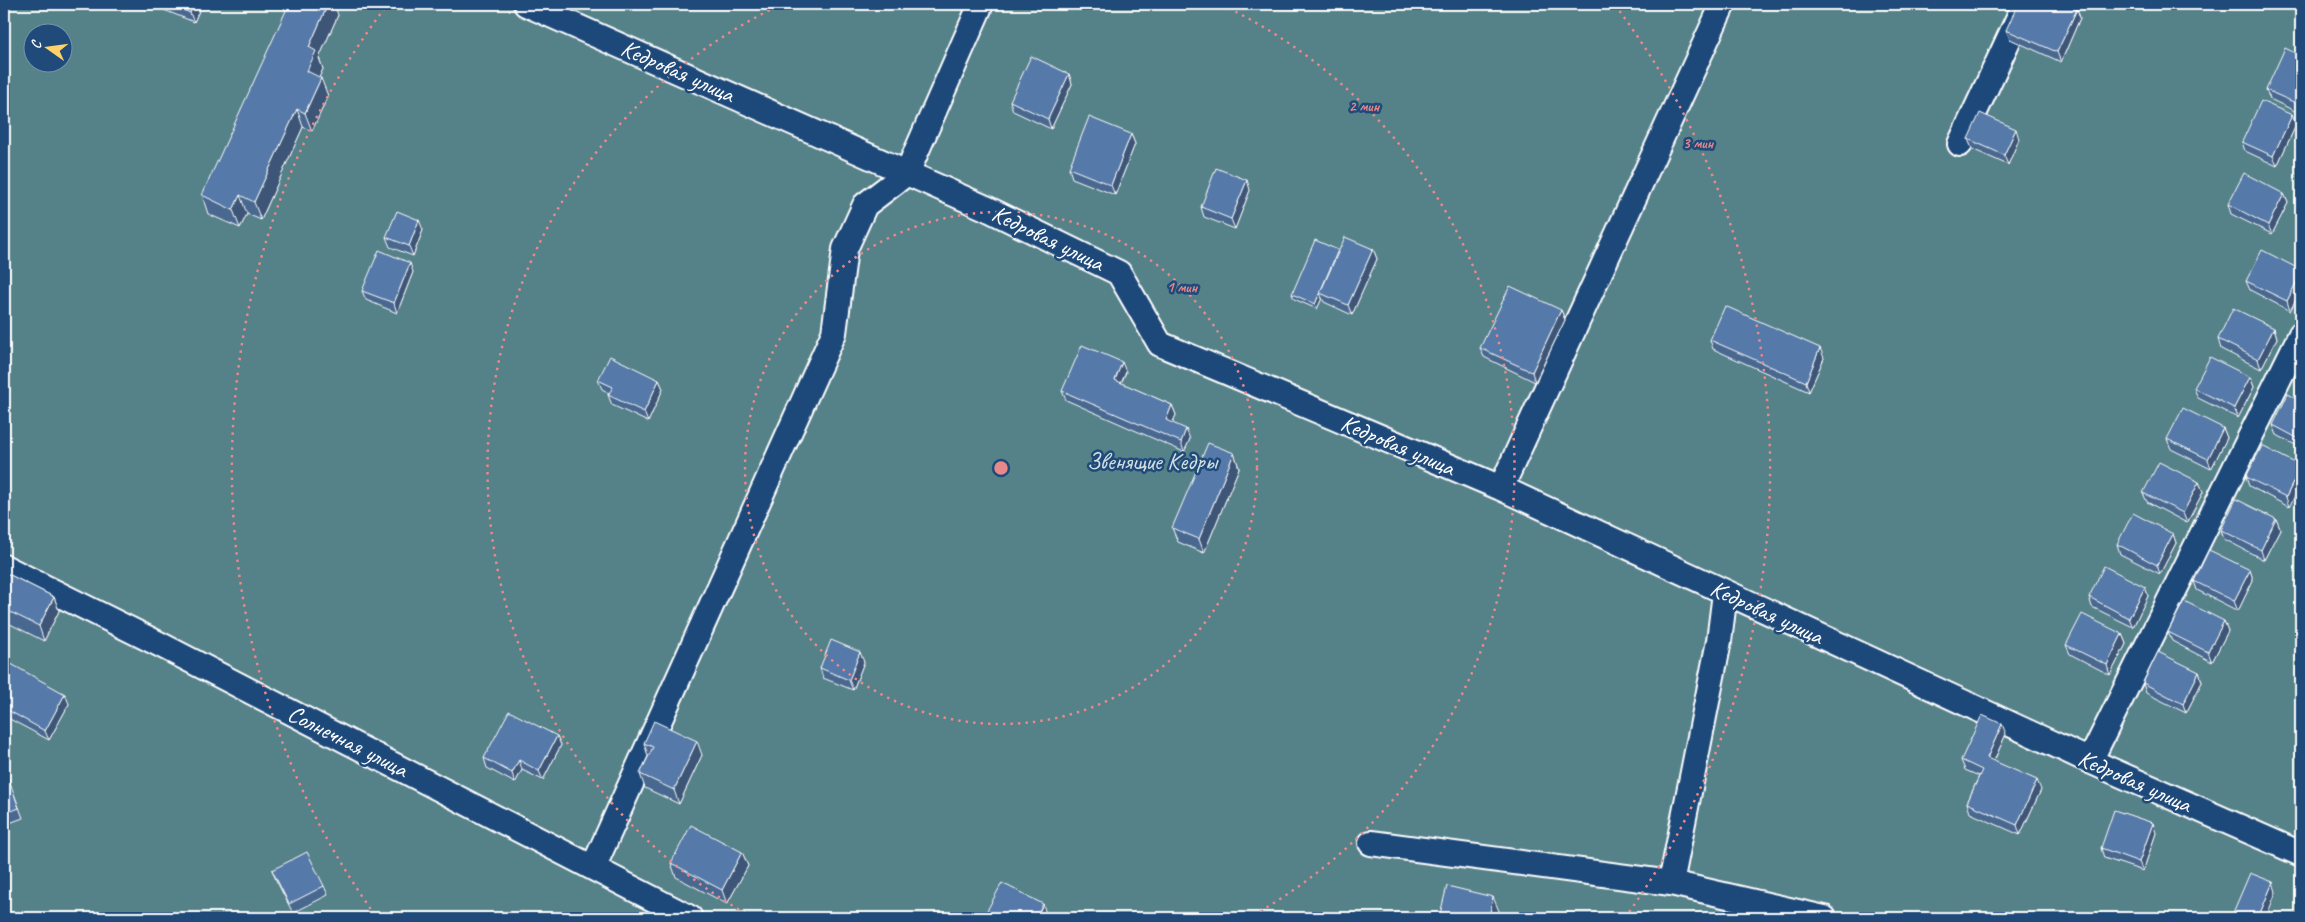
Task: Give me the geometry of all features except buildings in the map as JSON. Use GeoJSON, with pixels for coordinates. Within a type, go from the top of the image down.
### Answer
{"type":"FeatureCollection","features":[{"type":"Feature","properties":{"kind":"street","name":"Кедровая улица"},"geometry":{"type":"LineString","coordinates":[[526,4],[988,209],[1119,273],[1160,344],[1501,488],[2090,761],[2301,854]]}},
{"type":"Feature","properties":{"kind":"street"},"geometry":{"type":"LineString","coordinates":[[593,868],[834,334],[845,249],[865,206],[907,173],[981,4]]}},
{"type":"Feature","properties":{"kind":"street"},"geometry":{"type":"LineString","coordinates":[[1501,488],[1723,4]]}},
{"type":"Feature","properties":{"kind":"street"},"geometry":{"type":"LineString","coordinates":[[1960,144],[2025,4]]}},
{"type":"Feature","properties":{"kind":"street"},"geometry":{"type":"LineString","coordinates":[[2090,761],[2301,334]]}},
{"type":"Feature","properties":{"kind":"street","name":"Солнечная улица"},"geometry":{"type":"LineString","coordinates":[[4,567],[168,648],[690,918]]}},
{"type":"Feature","properties":{"kind":"street"},"geometry":{"type":"LineString","coordinates":[[1671,883],[1719,641],[1725,593]]}},
{"type":"Feature","properties":{"kind":"street"},"geometry":{"type":"LineString","coordinates":[[1371,843],[1671,883],[1824,918]]}},
{"type":"Feature","properties":{"kind":"green space","name":"Звенящие Кедры"},"geometry":{"type":"Polygon","coordinates":[[[4,4],[2301,4],[2301,918],[4,918],[4,4]]]}}]}
